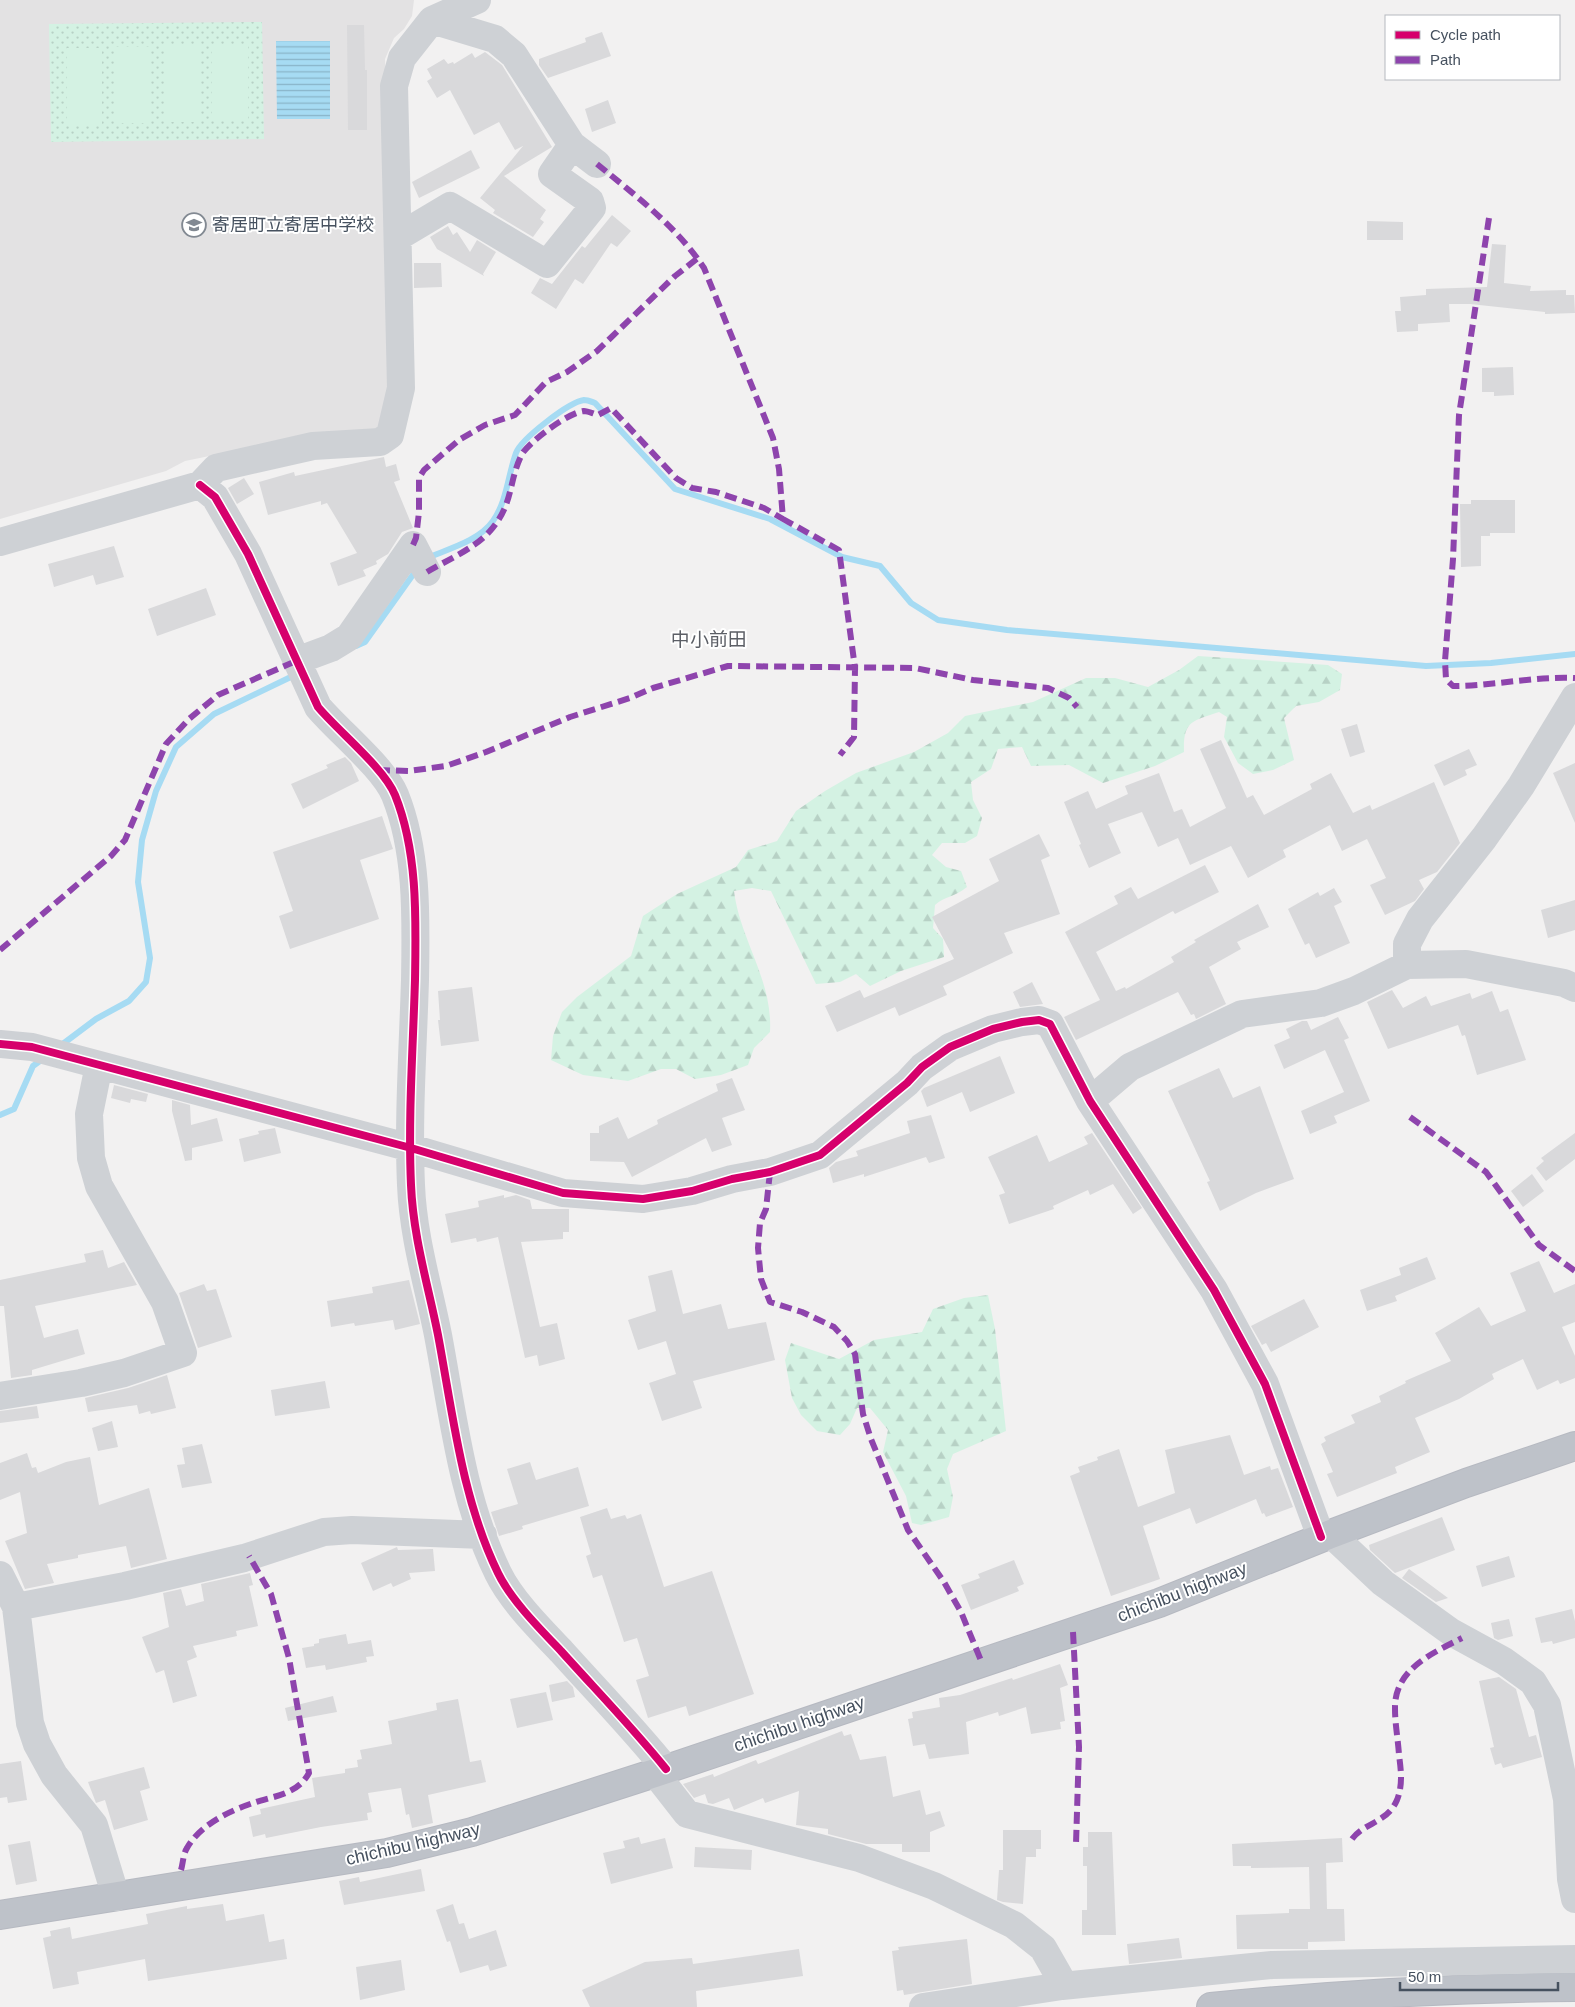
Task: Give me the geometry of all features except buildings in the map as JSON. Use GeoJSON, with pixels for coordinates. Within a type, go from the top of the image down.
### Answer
{"type":"FeatureCollection","features":[{"type":"Feature","properties":{"kind":"highway","name":"chichibu highway"},"geometry":{"type":"LineString","coordinates":[[0,1915],[386,1853],[472,1832],[661,1771],[1159,1603],[1326,1536],[1466,1483],[1575,1446]]}},
{"type":"Feature","properties":{"kind":"highway"},"geometry":{"type":"LineString","coordinates":[[1211,2007],[1289,1999],[1502,1988],[1575,1987]]}},
{"type":"Feature","properties":{"kind":"street"},"geometry":{"type":"LineString","coordinates":[[0,542],[200,485],[216,468],[313,446],[380,442],[390,435],[401,388],[394,86],[402,58],[432,10],[476,0]]}},
{"type":"Feature","properties":{"kind":"street"},"geometry":{"type":"LineString","coordinates":[[432,10],[495,39],[514,54],[572,145],[597,164]]}},
{"type":"Feature","properties":{"kind":"street"},"geometry":{"type":"LineString","coordinates":[[398,237],[450,206],[547,264],[592,208],[590,201],[552,174],[572,145]]}},
{"type":"Feature","properties":{"kind":"street"},"geometry":{"type":"LineString","coordinates":[[200,485],[215,497],[248,554],[318,707],[334,727],[360,752],[393,790],[407,827],[416,921],[411,1187],[417,1241],[437,1332],[461,1459],[476,1518],[499,1576],[533,1621],[639,1736],[687,1814],[859,1858],[934,1886],[1014,1925],[1043,1948],[1059,1976],[1062,1986]]}},
{"type":"Feature","properties":{"kind":"street"},"geometry":{"type":"LineString","coordinates":[[296,661],[331,648],[349,637],[413,546],[426,572]]}},
{"type":"Feature","properties":{"kind":"street"},"geometry":{"type":"LineString","coordinates":[[1407,965],[1406,944],[1420,919],[1472,854],[1521,786],[1575,697]]}},
{"type":"Feature","properties":{"kind":"street"},"geometry":{"type":"LineString","coordinates":[[1090,1101],[1130,1067],[1242,1014],[1321,1003],[1354,991],[1407,965],[1466,964],[1564,983],[1575,988]]}},
{"type":"Feature","properties":{"kind":"street"},"geometry":{"type":"LineString","coordinates":[[0,1044],[32,1047],[411,1148],[563,1193],[642,1199],[692,1191],[732,1179],[770,1172],[820,1155],[907,1083],[922,1067],[950,1047],[993,1029],[1039,1020],[1050,1024],[1090,1101],[1214,1290],[1260,1376],[1326,1536],[1383,1583],[1451,1632],[1504,1661],[1533,1682],[1547,1705],[1567,1798],[1571,1878],[1575,1899]]}},
{"type":"Feature","properties":{"kind":"street"},"geometry":{"type":"LineString","coordinates":[[0,1396],[81,1383],[124,1372],[183,1353],[165,1302],[99,1186],[92,1158],[90,1114],[99,1065]]}},
{"type":"Feature","properties":{"kind":"street"},"geometry":{"type":"LineString","coordinates":[[16,1607],[126,1586],[244,1558],[324,1532],[352,1530],[483,1535]]}},
{"type":"Feature","properties":{"kind":"street"},"geometry":{"type":"LineString","coordinates":[[0,1575],[16,1607],[30,1723],[37,1744],[54,1775],[94,1825],[116,1897]]}},
{"type":"Feature","properties":{"kind":"street"},"geometry":{"type":"LineString","coordinates":[[923,2007],[1062,1986],[1272,1965],[1575,1959]]}},
{"type":"Feature","properties":{"kind":"shaded area","name":"寄居町立寄居中学校"},"geometry":{"type":"Polygon","coordinates":[[[0,0],[414,0],[412,16],[404,29],[394,38],[385,59],[391,391],[384,422],[375,432],[313,435],[185,461],[166,471],[0,519],[0,0]]]}},
{"type":"Feature","properties":{"kind":"green space"},"geometry":{"type":"Polygon","coordinates":[[[262,22],[264,139],[51,142],[49,24],[262,22]]]}},
{"type":"Feature","properties":{"kind":"green space"},"geometry":{"type":"Polygon","coordinates":[[[212,45],[248,45],[248,121],[212,121],[212,45]]]}},
{"type":"Feature","properties":{"kind":"green space"},"geometry":{"type":"Polygon","coordinates":[[[165,46],[200,46],[200,122],[165,122],[165,46]]]}},
{"type":"Feature","properties":{"kind":"green space"},"geometry":{"type":"Polygon","coordinates":[[[115,47],[150,47],[150,123],[115,123],[115,47]]]}},
{"type":"Feature","properties":{"kind":"green space"},"geometry":{"type":"Polygon","coordinates":[[[67,48],[102,48],[102,124],[67,124],[67,48]]]}},
{"type":"Feature","properties":{"kind":"green space"},"geometry":{"type":"Polygon","coordinates":[[[1198,656],[1328,665],[1342,674],[1340,690],[1319,702],[1296,706],[1284,718],[1294,760],[1273,770],[1253,774],[1238,763],[1224,737],[1227,717],[1219,712],[1196,720],[1191,724],[1185,734],[1184,752],[1155,766],[1103,783],[1069,765],[1031,766],[1022,747],[998,749],[991,769],[971,782],[973,800],[982,818],[977,836],[965,843],[942,843],[932,855],[946,867],[961,871],[967,887],[935,905],[933,928],[943,939],[944,957],[901,971],[870,986],[856,974],[840,982],[816,984],[771,891],[752,888],[734,891],[737,909],[762,977],[770,1013],[770,1032],[754,1048],[748,1065],[721,1075],[695,1079],[676,1069],[661,1069],[628,1081],[583,1075],[551,1060],[553,1036],[562,1012],[577,997],[631,956],[643,916],[677,894],[736,867],[748,850],[777,841],[796,811],[825,791],[856,773],[914,752],[948,733],[965,716],[1033,702],[1086,678],[1115,678],[1148,687],[1179,670],[1198,656]]]}},
{"type":"Feature","properties":{"kind":"green space"},"geometry":{"type":"Polygon","coordinates":[[[988,1295],[995,1329],[1006,1431],[953,1454],[947,1469],[953,1497],[949,1517],[921,1525],[912,1523],[906,1496],[883,1452],[888,1430],[870,1408],[857,1408],[850,1424],[840,1435],[817,1431],[801,1415],[792,1398],[785,1360],[791,1343],[839,1359],[874,1340],[922,1332],[933,1309],[964,1298],[988,1295]]]}},
{"type":"Feature","properties":{"kind":"water"},"geometry":{"type":"Polygon","coordinates":[[[276,41],[330,41],[330,119],[277,119],[276,41]]]}},
{"type":"Feature","properties":{"kind":"waterway"},"geometry":{"type":"LineString","coordinates":[[427,558],[463,544],[487,528],[498,513],[507,488],[513,461],[520,447],[557,414],[577,402],[585,400],[595,403],[675,489],[770,519],[842,557],[880,566],[911,603],[938,620],[1007,630],[1426,666],[1491,663],[1575,654]]}},
{"type":"Feature","properties":{"kind":"waterway"},"geometry":{"type":"LineString","coordinates":[[356,646],[365,642],[417,569]]}},
{"type":"Feature","properties":{"kind":"waterway"},"geometry":{"type":"LineString","coordinates":[[60,1046],[96,1019],[129,1001],[146,982],[150,958],[138,882],[142,840],[156,791],[176,747],[214,714],[297,674]]}},
{"type":"Feature","properties":{"kind":"waterway"},"geometry":{"type":"LineString","coordinates":[[0,1115],[14,1109],[33,1066],[44,1058]]}},
{"type":"Feature","properties":{"kind":"marked path"},"geometry":{"type":"LineString","coordinates":[[597,164],[668,225],[704,268],[773,438],[779,469],[783,519],[839,550],[855,668],[854,737],[840,755]]}},
{"type":"Feature","properties":{"kind":"marked path"},"geometry":{"type":"LineString","coordinates":[[1489,218],[1459,415],[1453,559],[1445,661],[1446,679],[1453,686],[1544,678],[1575,678]]}},
{"type":"Feature","properties":{"kind":"marked path"},"geometry":{"type":"LineString","coordinates":[[413,545],[416,538],[419,512],[419,478],[424,470],[459,440],[485,425],[515,415],[546,382],[567,372],[597,351],[675,276],[698,258]]}},
{"type":"Feature","properties":{"kind":"marked path"},"geometry":{"type":"LineString","coordinates":[[427,572],[468,549],[490,531],[503,512],[522,454],[541,435],[569,416],[584,411],[598,415],[611,408],[676,478],[692,488],[716,492],[764,508],[783,519]]}},
{"type":"Feature","properties":{"kind":"marked path"},"geometry":{"type":"LineString","coordinates":[[0,950],[111,856],[125,840],[166,744],[189,719],[218,695],[296,661]]}},
{"type":"Feature","properties":{"kind":"marked path"},"geometry":{"type":"LineString","coordinates":[[378,770],[408,771],[446,766],[486,752],[570,717],[630,698],[653,688],[728,666],[915,668],[973,680],[1048,688],[1069,698],[1077,707]]}},
{"type":"Feature","properties":{"kind":"marked path"},"geometry":{"type":"LineString","coordinates":[[1410,1117],[1486,1172],[1539,1245],[1575,1271]]}},
{"type":"Feature","properties":{"kind":"marked path"},"geometry":{"type":"LineString","coordinates":[[770,1172],[766,1209],[760,1223],[758,1248],[761,1279],[770,1302],[802,1312],[834,1327],[847,1341],[855,1354],[863,1414],[871,1439],[908,1530],[944,1582],[961,1612],[982,1663]]}},
{"type":"Feature","properties":{"kind":"marked path"},"geometry":{"type":"LineString","coordinates":[[181,1870],[187,1848],[199,1832],[234,1810],[284,1794],[298,1786],[309,1773],[289,1658],[271,1594],[249,1556]]}},
{"type":"Feature","properties":{"kind":"marked path"},"geometry":{"type":"LineString","coordinates":[[1073,1632],[1079,1747],[1076,1844]]}},
{"type":"Feature","properties":{"kind":"marked path"},"geometry":{"type":"LineString","coordinates":[[1352,1839],[1357,1833],[1388,1813],[1393,1808],[1399,1794],[1401,1772],[1395,1709],[1396,1695],[1401,1683],[1417,1664],[1462,1638]]}},
{"type":"Feature","properties":{"kind":"cycle path"},"geometry":{"type":"LineString","coordinates":[[200,485],[215,497],[248,554],[318,707],[381,773],[395,795],[403,817],[412,862],[416,933],[410,1134],[412,1204],[460,1456],[467,1486],[486,1545],[498,1573],[518,1604],[628,1724],[666,1769]]}},
{"type":"Feature","properties":{"kind":"cycle path"},"geometry":{"type":"LineString","coordinates":[[0,1044],[32,1047],[411,1148],[563,1193],[643,1199],[692,1191],[732,1179],[770,1172],[820,1155],[907,1083],[922,1067],[950,1047],[993,1029],[1022,1022],[1039,1020],[1050,1024],[1090,1101],[1214,1290],[1265,1384],[1321,1537]]}},
{"type":"Feature","properties":{"kind":"place","name":"寄居町立寄居中学校"},"geometry":{"type":"Point","coordinates":[194,225]}},
{"type":"Feature","properties":{"kind":"district","name":"中小前田"},"geometry":{"type":"Point","coordinates":[709,639]}}]}
